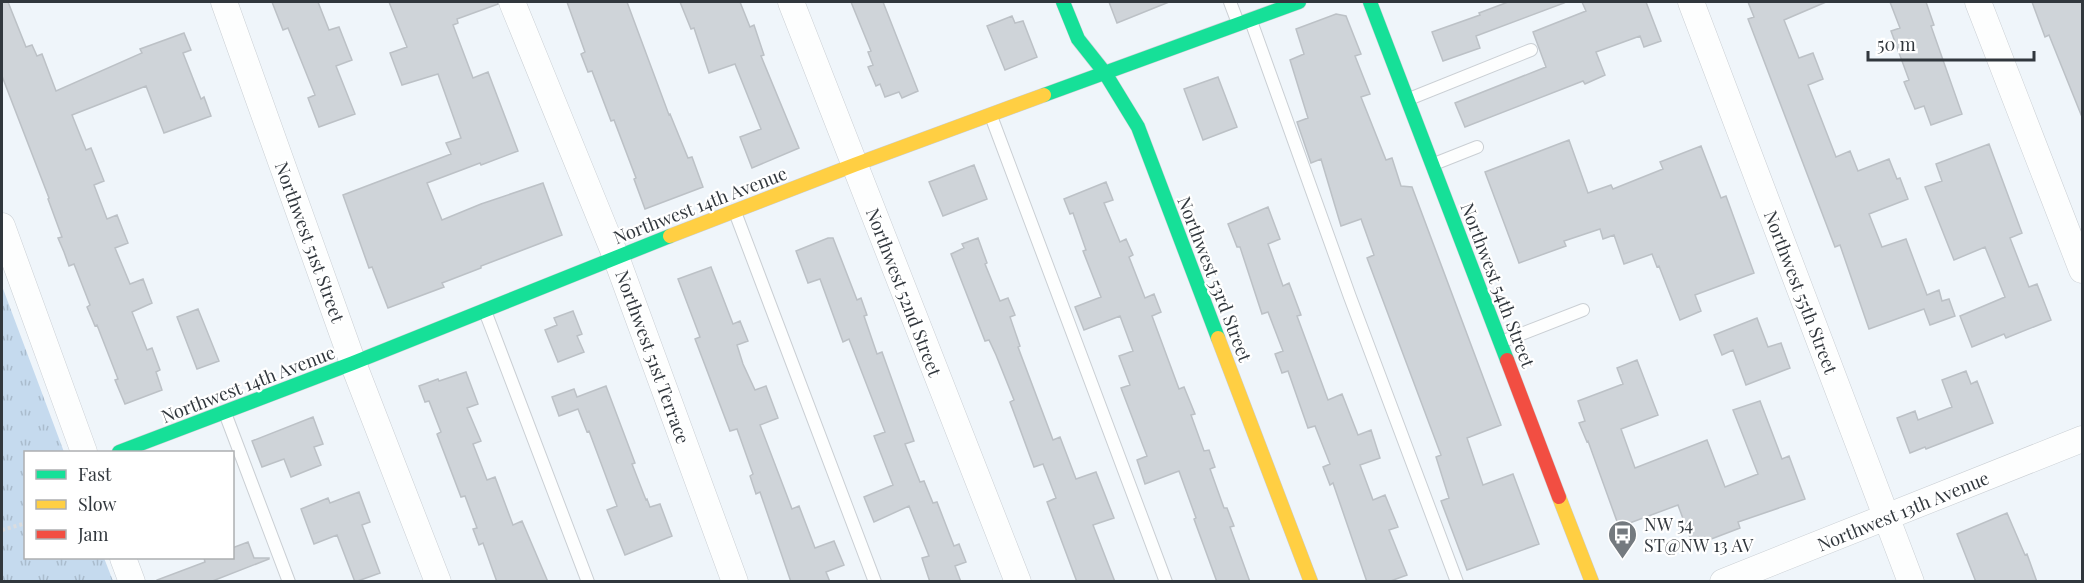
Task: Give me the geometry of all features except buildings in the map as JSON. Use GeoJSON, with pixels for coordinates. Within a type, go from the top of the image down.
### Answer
{"type":"FeatureCollection","features":[{"type":"Feature","properties":{"kind":"street","name":"Northwest 51st Street"},"geometry":{"type":"LineString","coordinates":[[224,2],[353,363],[438,582]]}},
{"type":"Feature","properties":{"kind":"street","name":"Northwest 51st Terrace"},"geometry":{"type":"LineString","coordinates":[[512,2],[616,257],[735,582]]}},
{"type":"Feature","properties":{"kind":"street","name":"Northwest 52nd Street"},"geometry":{"type":"LineString","coordinates":[[791,2],[1018,582]]}},
{"type":"Feature","properties":{"kind":"street","name":"Northwest 53rd Street"},"geometry":{"type":"LineString","coordinates":[[1063,2],[1078,39],[1105,73],[1138,127],[1311,582]]}},
{"type":"Feature","properties":{"kind":"street","name":"Northwest 14th Avenue"},"geometry":{"type":"LineString","coordinates":[[124,451],[854,165],[1299,2]]}},
{"type":"Feature","properties":{"kind":"street","name":"Northwest 54th Street"},"geometry":{"type":"LineString","coordinates":[[1370,2],[1592,582]]}},
{"type":"Feature","properties":{"kind":"street","name":"Northwest 55th Street"},"geometry":{"type":"LineString","coordinates":[[1691,2],[1911,582]]}},
{"type":"Feature","properties":{"kind":"street"},"geometry":{"type":"LineString","coordinates":[[1978,2],[2082,270]]}},
{"type":"Feature","properties":{"kind":"street"},"geometry":{"type":"LineString","coordinates":[[2,226],[13,268],[83,451]]}},
{"type":"Feature","properties":{"kind":"street","name":"Northwest 13th Avenue"},"geometry":{"type":"LineString","coordinates":[[1723,582],[2082,439]]}},
{"type":"Feature","properties":{"kind":"street"},"geometry":{"type":"LineString","coordinates":[[123,559],[132,582]]}},
{"type":"Feature","properties":{"kind":"lane"},"geometry":{"type":"LineString","coordinates":[[1230,2],[1244,22],[1457,582]]}},
{"type":"Feature","properties":{"kind":"lane"},"geometry":{"type":"LineString","coordinates":[[1408,99],[1531,50]]}},
{"type":"Feature","properties":{"kind":"lane"},"geometry":{"type":"LineString","coordinates":[[990,115],[1166,582]]}},
{"type":"Feature","properties":{"kind":"lane"},"geometry":{"type":"LineString","coordinates":[[1432,165],[1477,147]]}},
{"type":"Feature","properties":{"kind":"lane"},"geometry":{"type":"LineString","coordinates":[[735,211],[876,582]]}},
{"type":"Feature","properties":{"kind":"lane"},"geometry":{"type":"LineString","coordinates":[[484,310],[588,582]]}},
{"type":"Feature","properties":{"kind":"lane"},"geometry":{"type":"LineString","coordinates":[[1500,342],[1583,310]]}},
{"type":"Feature","properties":{"kind":"lane"},"geometry":{"type":"LineString","coordinates":[[225,412],[289,582]]}},
{"type":"Feature","properties":{"kind":"path"},"geometry":{"type":"LineString","coordinates":[[2,530],[24,524]]}},
{"type":"Feature","properties":{"kind":"green space"},"geometry":{"type":"Polygon","coordinates":[[[2,286],[64,451],[24,451],[24,559],[104,559],[113,581],[2,581],[2,286]]]}},
{"type":"Feature","properties":{"kind":"traffic: fast"},"geometry":{"type":"LineString","coordinates":[[1063,2],[1078,39],[1105,73],[1138,127],[1218,338]]}},
{"type":"Feature","properties":{"kind":"traffic: fast"},"geometry":{"type":"LineString","coordinates":[[1044,95],[1299,2]]}},
{"type":"Feature","properties":{"kind":"traffic: fast"},"geometry":{"type":"LineString","coordinates":[[1370,2],[1507,360]]}},
{"type":"Feature","properties":{"kind":"traffic: fast"},"geometry":{"type":"LineString","coordinates":[[122,451],[353,363],[670,236]]}},
{"type":"Feature","properties":{"kind":"traffic: slow"},"geometry":{"type":"LineString","coordinates":[[670,236],[1044,95]]}},
{"type":"Feature","properties":{"kind":"traffic: slow"},"geometry":{"type":"LineString","coordinates":[[1218,338],[1311,582]]}},
{"type":"Feature","properties":{"kind":"traffic: slow"},"geometry":{"type":"LineString","coordinates":[[1559,497],[1592,582]]}},
{"type":"Feature","properties":{"kind":"traffic: jam"},"geometry":{"type":"LineString","coordinates":[[1507,360],[1559,497]]}},
{"type":"Feature","properties":{"kind":"place","name":"NW 54 ST@NW 13 AV"},"geometry":{"type":"Point","coordinates":[1623,560]}}]}
